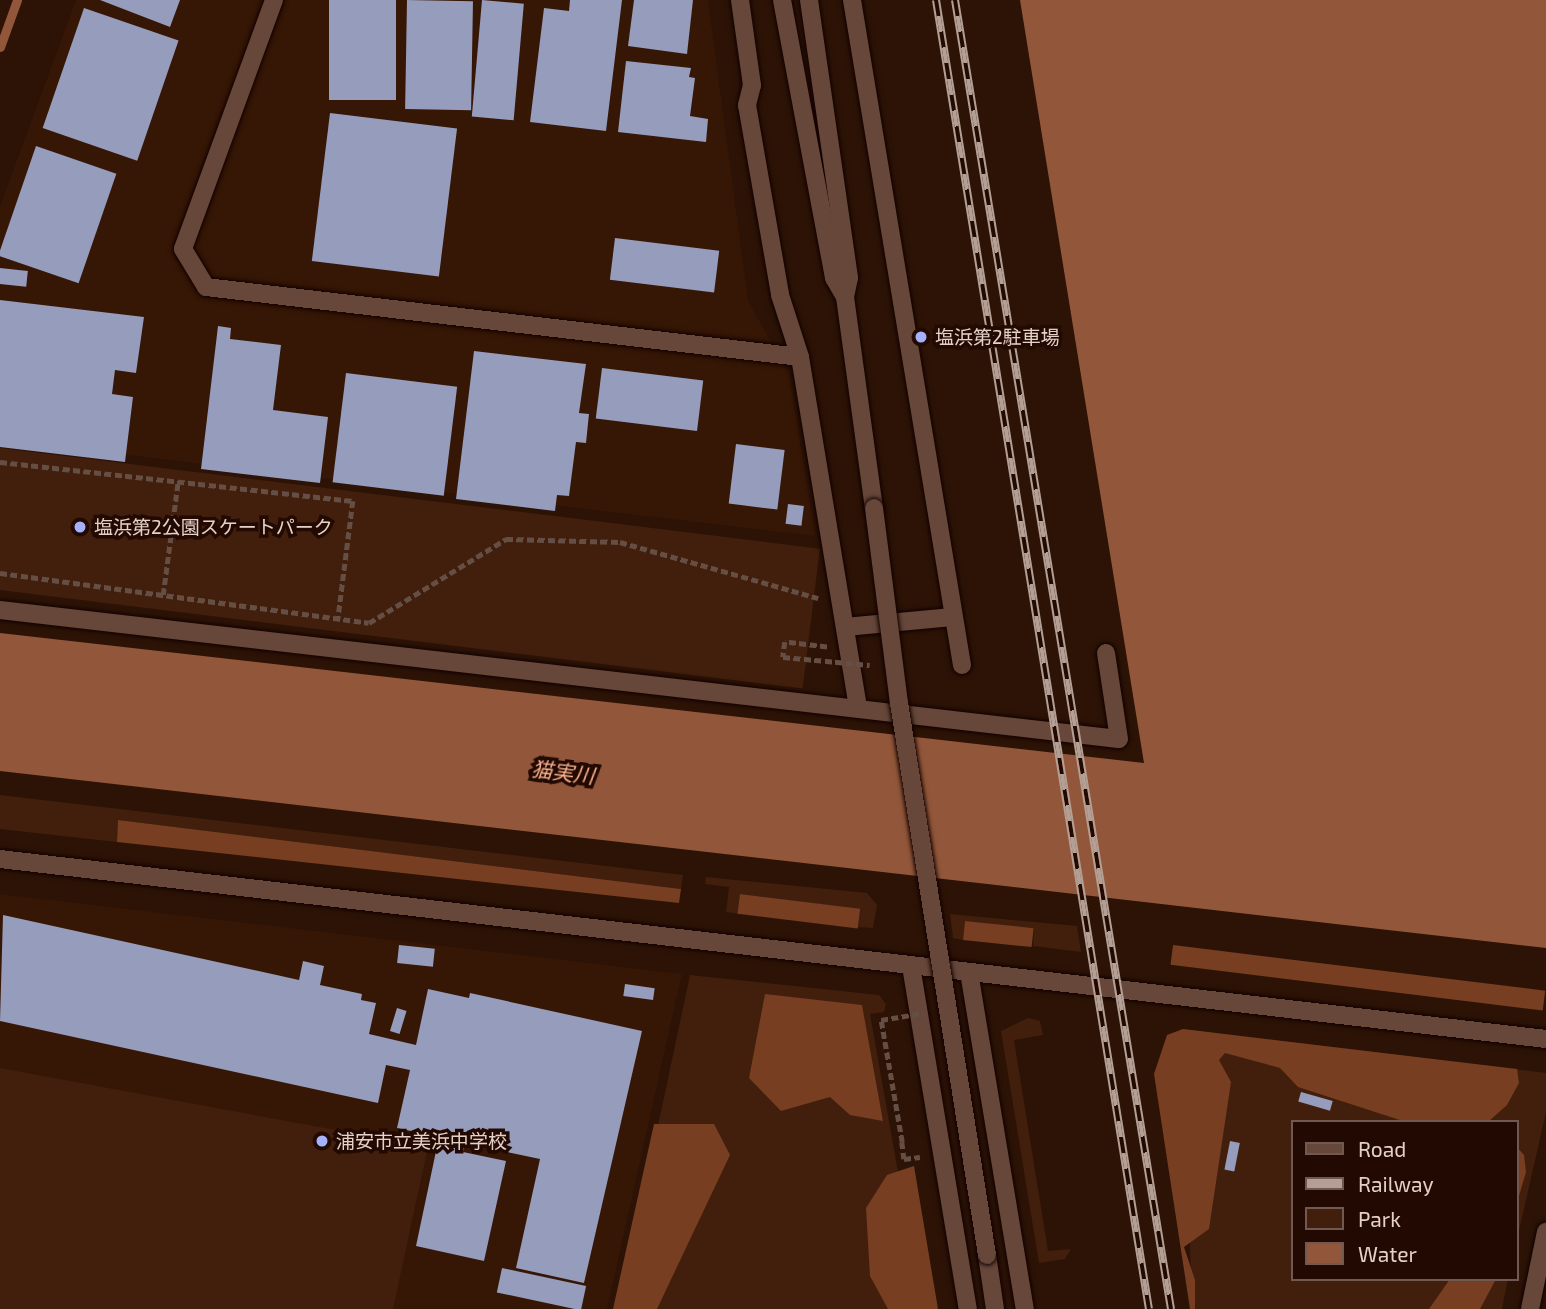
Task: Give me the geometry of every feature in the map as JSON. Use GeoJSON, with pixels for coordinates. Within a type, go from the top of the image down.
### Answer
{"type":"FeatureCollection","features":[{"type":"Feature","properties":{"kind":"street"},"geometry":{"type":"LineString","coordinates":[[274,0],[183,249],[206,287],[800,356]]}},
{"type":"Feature","properties":{"kind":"street"},"geometry":{"type":"LineString","coordinates":[[740,0],[752,85],[747,105],[780,295],[800,356],[858,708]]}},
{"type":"Feature","properties":{"kind":"street"},"geometry":{"type":"LineString","coordinates":[[782,0],[834,278],[845,296]]}},
{"type":"Feature","properties":{"kind":"street"},"geometry":{"type":"LineString","coordinates":[[809,0],[849,278],[845,296],[899,704],[995,1309]]}},
{"type":"Feature","properties":{"kind":"street"},"geometry":{"type":"LineString","coordinates":[[852,0],[961,666]]}},
{"type":"Feature","properties":{"kind":"street"},"geometry":{"type":"LineString","coordinates":[[0,610],[1119,739],[1106,653]]}},
{"type":"Feature","properties":{"kind":"street"},"geometry":{"type":"LineString","coordinates":[[845,626],[953,617]]}},
{"type":"Feature","properties":{"kind":"street"},"geometry":{"type":"LineString","coordinates":[[0,859],[1546,1039]]}},
{"type":"Feature","properties":{"kind":"street"},"geometry":{"type":"LineString","coordinates":[[911,966],[968,1309]]}},
{"type":"Feature","properties":{"kind":"street"},"geometry":{"type":"LineString","coordinates":[[969,972],[1025,1309]]}},
{"type":"Feature","properties":{"kind":"street"},"geometry":{"type":"LineString","coordinates":[[1530,1309],[1546,1232]]}},
{"type":"Feature","properties":{"kind":"path"},"geometry":{"type":"LineString","coordinates":[[0,462],[353,501],[338,619]]}},
{"type":"Feature","properties":{"kind":"path"},"geometry":{"type":"LineString","coordinates":[[163,595],[178,481]]}},
{"type":"Feature","properties":{"kind":"path"},"geometry":{"type":"LineString","coordinates":[[0,573],[369,623],[506,539],[620,542],[840,604]]}},
{"type":"Feature","properties":{"kind":"path"},"geometry":{"type":"LineString","coordinates":[[827,647],[785,642],[783,657],[871,665]]}},
{"type":"Feature","properties":{"kind":"path"},"geometry":{"type":"LineString","coordinates":[[920,1157],[904,1159],[881,1020],[923,1013]]}},
{"type":"Feature","properties":{"kind":"shaded area"},"geometry":{"type":"Polygon","coordinates":[[[76,0],[708,0],[748,300],[789,375],[815,536],[0,440],[0,206],[76,0]]]}},
{"type":"Feature","properties":{"kind":"shaded area"},"geometry":{"type":"Polygon","coordinates":[[[118,820],[681,889],[679,903],[117,842],[118,820]]]}},
{"type":"Feature","properties":{"kind":"shaded area","name":"浦安市立美浜中学校"},"geometry":{"type":"Polygon","coordinates":[[[0,894],[682,974],[607,1309],[0,1309],[0,894]]]}},
{"type":"Feature","properties":{"kind":"shaded area"},"geometry":{"type":"Polygon","coordinates":[[[740,894],[860,909],[858,929],[738,914],[740,894]]]}},
{"type":"Feature","properties":{"kind":"shaded area"},"geometry":{"type":"Polygon","coordinates":[[[965,921],[1034,928],[1032,947],[963,940],[965,921]]]}},
{"type":"Feature","properties":{"kind":"shaded area"},"geometry":{"type":"Polygon","coordinates":[[[1173,945],[1545,991],[1543,1011],[1171,965],[1173,945]]]}},
{"type":"Feature","properties":{"kind":"shaded area"},"geometry":{"type":"Polygon","coordinates":[[[765,994],[862,1005],[883,1121],[850,1115],[830,1097],[781,1111],[749,1078],[765,994]]]}},
{"type":"Feature","properties":{"kind":"shaded area"},"geometry":{"type":"Polygon","coordinates":[[[1183,1029],[1517,1069],[1519,1083],[1507,1105],[1490,1120],[1400,1120],[1298,1087],[1280,1068],[1225,1053],[1219,1060],[1231,1082],[1209,1229],[1184,1247],[1195,1280],[1195,1309],[1190,1309],[1154,1074],[1167,1035],[1183,1029]]]}},
{"type":"Feature","properties":{"kind":"shaded area"},"geometry":{"type":"Polygon","coordinates":[[[654,1124],[714,1124],[730,1155],[657,1309],[613,1309],[654,1124]]]}},
{"type":"Feature","properties":{"kind":"shaded area"},"geometry":{"type":"Polygon","coordinates":[[[1518,1148],[1524,1155],[1526,1172],[1518,1199],[1518,1148]]]}},
{"type":"Feature","properties":{"kind":"shaded area"},"geometry":{"type":"Polygon","coordinates":[[[914,1166],[938,1309],[888,1309],[870,1276],[866,1208],[887,1175],[914,1166]]]}},
{"type":"Feature","properties":{"kind":"shaded area"},"geometry":{"type":"Polygon","coordinates":[[[1449,1281],[1495,1281],[1480,1309],[1429,1309],[1449,1281]]]}},
{"type":"Feature","properties":{"kind":"green space"},"geometry":{"type":"Polygon","coordinates":[[[0,448],[820,549],[803,689],[0,590],[0,448]]]}},
{"type":"Feature","properties":{"kind":"green space"},"geometry":{"type":"Polygon","coordinates":[[[0,795],[683,875],[681,889],[118,820],[117,842],[0,829],[0,795]]]}},
{"type":"Feature","properties":{"kind":"green space"},"geometry":{"type":"Polygon","coordinates":[[[706,877],[867,893],[877,905],[873,928],[857,927],[859,909],[741,894],[740,914],[726,912],[729,887],[705,884],[706,877]]]}},
{"type":"Feature","properties":{"kind":"green space"},"geometry":{"type":"Polygon","coordinates":[[[950,914],[1077,926],[1081,952],[1033,946],[1034,929],[965,921],[963,940],[953,938],[950,914]]]}},
{"type":"Feature","properties":{"kind":"green space"},"geometry":{"type":"Polygon","coordinates":[[[690,975],[879,995],[886,1004],[884,1012],[870,1014],[898,1172],[930,1309],[619,1309],[690,975]]]}},
{"type":"Feature","properties":{"kind":"green space"},"geometry":{"type":"Polygon","coordinates":[[[1028,1018],[1040,1021],[1043,1035],[1014,1040],[1048,1251],[1071,1249],[1065,1259],[1039,1263],[1001,1031],[1028,1018]]]}},
{"type":"Feature","properties":{"kind":"green space"},"geometry":{"type":"Polygon","coordinates":[[[1183,1029],[1546,1073],[1546,1112],[1518,1235],[1518,1120],[1290,1120],[1290,1281],[1508,1281],[1502,1309],[1192,1309],[1183,1029]]]}},
{"type":"Feature","properties":{"kind":"green space"},"geometry":{"type":"Polygon","coordinates":[[[0,1068],[428,1147],[393,1309],[0,1309],[0,1068]]]}},
{"type":"Feature","properties":{"kind":"water","name":"猫実川"},"geometry":{"type":"Polygon","coordinates":[[[1020,0],[1546,0],[1546,948],[0,771],[0,633],[1144,763],[1020,0]]]}},
{"type":"Feature","properties":{"kind":"building"},"geometry":{"type":"Polygon","coordinates":[[[100,0],[180,0],[170,27],[100,0]]]}},
{"type":"Feature","properties":{"kind":"building"},"geometry":{"type":"Polygon","coordinates":[[[329,0],[396,0],[396,100],[329,100],[329,0]]]}},
{"type":"Feature","properties":{"kind":"building"},"geometry":{"type":"Polygon","coordinates":[[[407,0],[473,1],[471,110],[405,109],[407,0]]]}},
{"type":"Feature","properties":{"kind":"building"},"geometry":{"type":"Polygon","coordinates":[[[482,0],[524,4],[514,120],[472,117],[482,0]]]}},
{"type":"Feature","properties":{"kind":"building"},"geometry":{"type":"Polygon","coordinates":[[[570,0],[622,0],[606,131],[530,122],[544,8],[569,11],[570,0]]]}},
{"type":"Feature","properties":{"kind":"building"},"geometry":{"type":"Polygon","coordinates":[[[634,0],[693,0],[687,54],[628,46],[634,0]]]}},
{"type":"Feature","properties":{"kind":"building"},"geometry":{"type":"Polygon","coordinates":[[[84,8],[179,41],[137,161],[43,128],[84,8]]]}},
{"type":"Feature","properties":{"kind":"building"},"geometry":{"type":"Polygon","coordinates":[[[626,61],[691,68],[689,77],[695,78],[690,116],[708,119],[706,142],[618,132],[626,61]]]}},
{"type":"Feature","properties":{"kind":"building"},"geometry":{"type":"Polygon","coordinates":[[[330,113],[457,129],[439,276],[312,261],[330,113]]]}},
{"type":"Feature","properties":{"kind":"building"},"geometry":{"type":"Polygon","coordinates":[[[36,146],[116,174],[79,283],[0,256],[36,146]]]}},
{"type":"Feature","properties":{"kind":"building"},"geometry":{"type":"Polygon","coordinates":[[[615,238],[719,251],[714,292],[610,280],[615,238]]]}},
{"type":"Feature","properties":{"kind":"building"},"geometry":{"type":"Polygon","coordinates":[[[0,268],[28,271],[26,287],[0,284],[0,268]]]}},
{"type":"Feature","properties":{"kind":"building"},"geometry":{"type":"Polygon","coordinates":[[[0,300],[144,317],[136,373],[115,370],[112,394],[133,397],[125,462],[0,447],[0,300]]]}},
{"type":"Feature","properties":{"kind":"building"},"geometry":{"type":"Polygon","coordinates":[[[218,326],[231,328],[230,339],[281,345],[273,410],[328,417],[320,483],[201,469],[218,326]]]}},
{"type":"Feature","properties":{"kind":"building"},"geometry":{"type":"Polygon","coordinates":[[[474,351],[586,364],[579,413],[589,414],[586,443],[576,442],[569,496],[557,495],[555,511],[456,499],[474,351]]]}},
{"type":"Feature","properties":{"kind":"building"},"geometry":{"type":"Polygon","coordinates":[[[602,368],[703,380],[697,431],[596,419],[602,368]]]}},
{"type":"Feature","properties":{"kind":"building"},"geometry":{"type":"Polygon","coordinates":[[[346,373],[457,387],[444,496],[333,482],[346,373]]]}},
{"type":"Feature","properties":{"kind":"building"},"geometry":{"type":"Polygon","coordinates":[[[736,444],[785,450],[777,510],[729,504],[736,444]]]}},
{"type":"Feature","properties":{"kind":"building"},"geometry":{"type":"Polygon","coordinates":[[[788,504],[804,506],[801,526],[786,524],[788,504]]]}},
{"type":"Feature","properties":{"kind":"building"},"geometry":{"type":"Polygon","coordinates":[[[3,915],[299,980],[303,961],[324,966],[320,985],[362,994],[361,1000],[376,1003],[369,1034],[416,1045],[428,989],[469,998],[470,993],[642,1031],[584,1283],[516,1268],[540,1159],[465,1143],[463,1152],[506,1161],[484,1261],[416,1246],[439,1137],[397,1128],[410,1070],[386,1065],[378,1103],[0,1021],[3,915]]]}},
{"type":"Feature","properties":{"kind":"building"},"geometry":{"type":"Polygon","coordinates":[[[399,945],[435,949],[433,967],[397,963],[399,945]]]}},
{"type":"Feature","properties":{"kind":"building"},"geometry":{"type":"Polygon","coordinates":[[[625,984],[655,988],[653,1000],[623,996],[625,984]]]}},
{"type":"Feature","properties":{"kind":"building"},"geometry":{"type":"Polygon","coordinates":[[[397,1008],[407,1011],[400,1034],[390,1031],[397,1008]]]}},
{"type":"Feature","properties":{"kind":"building"},"geometry":{"type":"Polygon","coordinates":[[[1301,1092],[1333,1101],[1330,1111],[1298,1102],[1301,1092]]]}},
{"type":"Feature","properties":{"kind":"building"},"geometry":{"type":"Polygon","coordinates":[[[1230,1141],[1240,1143],[1234,1171],[1224,1169],[1230,1141]]]}},
{"type":"Feature","properties":{"kind":"building"},"geometry":{"type":"Polygon","coordinates":[[[502,1268],[586,1286],[581,1309],[497,1292],[502,1268]]]}},
{"type":"Feature","properties":{"kind":"waterway"},"geometry":{"type":"LineString","coordinates":[[0,47],[17,0]]}},
{"type":"Feature","properties":{"kind":"railway"},"geometry":{"type":"LineString","coordinates":[[936,0],[1149,1309]]}},
{"type":"Feature","properties":{"kind":"railway"},"geometry":{"type":"LineString","coordinates":[[955,0],[1171,1309]]}},
{"type":"Feature","properties":{"kind":"place","name":"塩浜第2駐車場"},"geometry":{"type":"Point","coordinates":[921,337]}},
{"type":"Feature","properties":{"kind":"place","name":"塩浜第2公園スケートパーク"},"geometry":{"type":"Point","coordinates":[80,527]}},
{"type":"Feature","properties":{"kind":"place","name":"浦安市立美浜中学校"},"geometry":{"type":"Point","coordinates":[322,1141]}}]}
